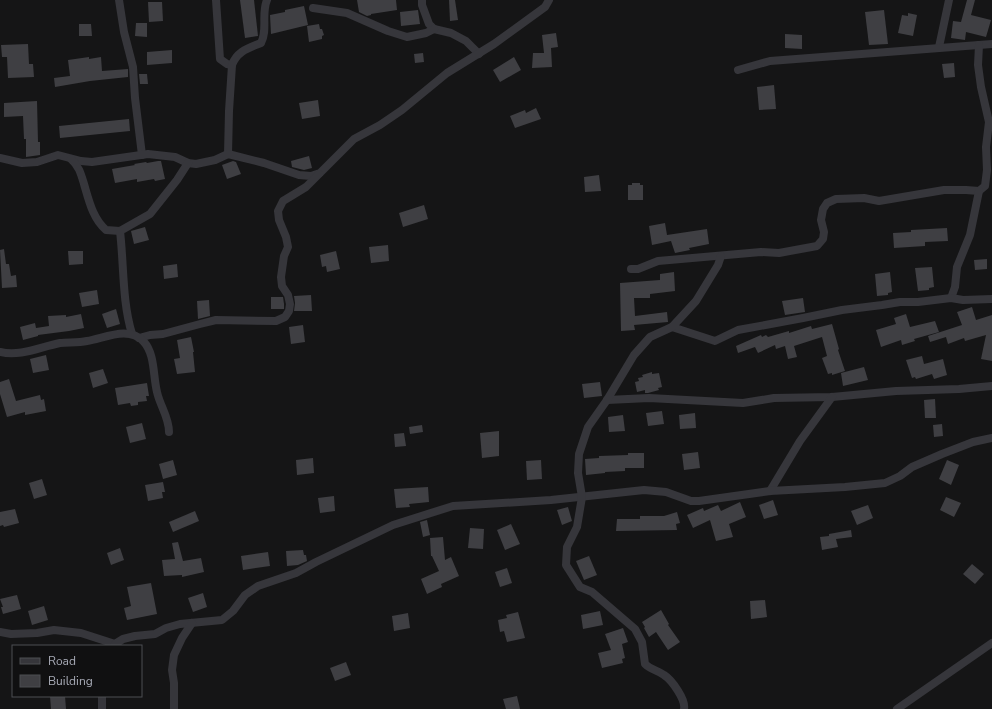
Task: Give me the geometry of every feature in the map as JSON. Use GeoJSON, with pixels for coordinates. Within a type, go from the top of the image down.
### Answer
{"type":"FeatureCollection","features":[{"type":"Feature","properties":{"kind":"street"},"geometry":{"type":"LineString","coordinates":[[119,0],[124,32],[133,66],[135,98],[142,155]]}},
{"type":"Feature","properties":{"kind":"street"},"geometry":{"type":"LineString","coordinates":[[216,0],[220,59],[227,64],[232,65]]}},
{"type":"Feature","properties":{"kind":"street"},"geometry":{"type":"LineString","coordinates":[[228,154],[232,65],[234,59],[240,53],[261,43],[265,37],[264,23],[265,5],[267,0]]}},
{"type":"Feature","properties":{"kind":"street"},"geometry":{"type":"LineString","coordinates":[[422,0],[422,5],[429,24],[434,29],[451,33],[466,41],[479,54]]}},
{"type":"Feature","properties":{"kind":"street"},"geometry":{"type":"LineString","coordinates":[[0,352],[26,352],[61,343],[86,341],[122,333],[136,336],[163,334],[216,320],[276,321],[285,317],[289,311],[290,304],[288,295],[282,286],[281,277],[284,256],[288,247],[286,237],[279,220],[278,211],[283,201],[306,187],[354,139],[380,125],[402,110],[447,73],[479,54],[545,7],[549,0]]}},
{"type":"Feature","properties":{"kind":"street"},"geometry":{"type":"LineString","coordinates":[[939,48],[949,0]]}},
{"type":"Feature","properties":{"kind":"street"},"geometry":{"type":"LineString","coordinates":[[313,8],[347,13],[376,26],[407,37],[426,33],[434,29]]}},
{"type":"Feature","properties":{"kind":"street"},"geometry":{"type":"LineString","coordinates":[[738,70],[770,60],[992,44]]}},
{"type":"Feature","properties":{"kind":"street"},"geometry":{"type":"LineString","coordinates":[[951,298],[957,267],[970,235],[979,191],[985,186],[987,170],[986,147],[989,122],[978,66],[979,45]]}},
{"type":"Feature","properties":{"kind":"street"},"geometry":{"type":"LineString","coordinates":[[0,158],[22,163],[37,162],[58,155],[92,162],[148,154],[175,156],[188,163],[196,164],[214,160],[228,154],[264,163],[299,176],[311,176],[320,173]]}},
{"type":"Feature","properties":{"kind":"street"},"geometry":{"type":"LineString","coordinates":[[69,157],[77,164],[99,224],[106,230],[120,231],[150,214],[177,180],[188,163]]}},
{"type":"Feature","properties":{"kind":"street"},"geometry":{"type":"LineString","coordinates":[[631,269],[638,269],[658,261],[761,252],[779,253],[817,246],[823,239],[824,232],[821,220],[823,209],[827,202],[836,199],[864,198],[879,201],[944,190],[979,191]]}},
{"type":"Feature","properties":{"kind":"street"},"geometry":{"type":"LineString","coordinates":[[120,231],[126,307],[129,322],[136,336],[145,343],[150,353],[157,392],[169,423],[169,432]]}},
{"type":"Feature","properties":{"kind":"street"},"geometry":{"type":"LineString","coordinates":[[684,709],[685,704],[681,695],[669,680],[664,675],[652,670],[645,664],[642,642],[635,629],[592,592],[580,587],[566,565],[567,547],[577,527],[582,497],[578,473],[579,454],[588,427],[607,400],[634,355],[650,337],[672,327],[696,301],[718,265],[721,256]]}},
{"type":"Feature","properties":{"kind":"street"},"geometry":{"type":"LineString","coordinates":[[672,327],[716,341],[738,330],[842,310],[900,302],[918,302],[951,298],[971,300],[992,299]]}},
{"type":"Feature","properties":{"kind":"street"},"geometry":{"type":"LineString","coordinates":[[607,400],[649,398],[743,403],[774,398],[832,397],[896,391],[992,386]]}},
{"type":"Feature","properties":{"kind":"street"},"geometry":{"type":"LineString","coordinates":[[770,491],[800,441],[832,397]]}},
{"type":"Feature","properties":{"kind":"street"},"geometry":{"type":"LineString","coordinates":[[0,632],[12,634],[37,633],[54,630],[81,633],[114,645],[123,639],[155,634],[166,628],[180,624],[222,620],[233,611],[245,595],[258,586],[296,573],[393,526],[453,506],[656,490],[691,501],[699,501],[770,491],[845,488],[885,483],[900,476],[912,467],[942,454],[973,442],[992,438]]}},
{"type":"Feature","properties":{"kind":"street"},"geometry":{"type":"LineString","coordinates":[[174,709],[174,683],[172,670],[174,655],[182,638],[192,623]]}},
{"type":"Feature","properties":{"kind":"street"},"geometry":{"type":"LineString","coordinates":[[897,709],[992,643]]}},
{"type":"Feature","properties":{"kind":"street"},"geometry":{"type":"LineString","coordinates":[[102,697],[102,709]]}},
{"type":"Feature","properties":{"kind":"building"},"geometry":{"type":"Polygon","coordinates":[[[240,0],[254,0],[258,36],[245,38],[240,0]]]}},
{"type":"Feature","properties":{"kind":"building"},"geometry":{"type":"Polygon","coordinates":[[[357,0],[396,0],[397,10],[367,16],[359,12],[357,0]]]}},
{"type":"Feature","properties":{"kind":"building"},"geometry":{"type":"Polygon","coordinates":[[[449,0],[455,0],[458,20],[450,21],[449,0]]]}},
{"type":"Feature","properties":{"kind":"building"},"geometry":{"type":"Polygon","coordinates":[[[967,0],[975,0],[971,15],[991,20],[986,37],[966,32],[965,40],[951,38],[953,21],[961,22],[967,0]]]}},
{"type":"Feature","properties":{"kind":"building"},"geometry":{"type":"Polygon","coordinates":[[[148,2],[162,2],[163,21],[149,22],[148,2]]]}},
{"type":"Feature","properties":{"kind":"building"},"geometry":{"type":"Polygon","coordinates":[[[304,6],[308,25],[271,34],[270,15],[304,6]]]}},
{"type":"Feature","properties":{"kind":"building"},"geometry":{"type":"Polygon","coordinates":[[[418,10],[420,24],[401,26],[400,12],[418,10]]]}},
{"type":"Feature","properties":{"kind":"building"},"geometry":{"type":"Polygon","coordinates":[[[884,10],[888,44],[869,45],[865,12],[884,10]]]}},
{"type":"Feature","properties":{"kind":"building"},"geometry":{"type":"Polygon","coordinates":[[[908,13],[917,15],[913,36],[898,33],[902,15],[908,16],[908,13]]]}},
{"type":"Feature","properties":{"kind":"building"},"geometry":{"type":"Polygon","coordinates":[[[136,23],[147,23],[147,37],[135,36],[136,23]]]}},
{"type":"Feature","properties":{"kind":"building"},"geometry":{"type":"Polygon","coordinates":[[[79,24],[91,24],[92,36],[79,36],[79,24]]]}},
{"type":"Feature","properties":{"kind":"building"},"geometry":{"type":"Polygon","coordinates":[[[319,24],[324,35],[322,36],[322,39],[309,42],[307,26],[319,24]]]}},
{"type":"Feature","properties":{"kind":"building"},"geometry":{"type":"Polygon","coordinates":[[[556,33],[558,47],[551,48],[552,67],[532,68],[533,53],[544,53],[542,35],[556,33]]]}},
{"type":"Feature","properties":{"kind":"building"},"geometry":{"type":"Polygon","coordinates":[[[785,34],[802,35],[802,49],[785,48],[785,34]]]}},
{"type":"Feature","properties":{"kind":"building"},"geometry":{"type":"Polygon","coordinates":[[[28,44],[29,64],[33,64],[34,77],[8,78],[7,57],[2,57],[1,45],[28,44]]]}},
{"type":"Feature","properties":{"kind":"building"},"geometry":{"type":"Polygon","coordinates":[[[172,50],[172,63],[147,65],[147,52],[172,50]]]}},
{"type":"Feature","properties":{"kind":"building"},"geometry":{"type":"Polygon","coordinates":[[[423,53],[424,62],[415,63],[414,54],[423,53]]]}},
{"type":"Feature","properties":{"kind":"building"},"geometry":{"type":"Polygon","coordinates":[[[89,57],[89,59],[101,57],[102,71],[128,69],[128,77],[55,87],[54,78],[70,76],[68,60],[89,57]]]}},
{"type":"Feature","properties":{"kind":"building"},"geometry":{"type":"Polygon","coordinates":[[[514,57],[521,70],[500,82],[493,70],[514,57]]]}},
{"type":"Feature","properties":{"kind":"building"},"geometry":{"type":"Polygon","coordinates":[[[954,63],[955,77],[944,78],[942,64],[954,63]]]}},
{"type":"Feature","properties":{"kind":"building"},"geometry":{"type":"Polygon","coordinates":[[[139,74],[147,74],[148,84],[140,84],[139,74]]]}},
{"type":"Feature","properties":{"kind":"building"},"geometry":{"type":"Polygon","coordinates":[[[774,85],[776,109],[759,110],[757,87],[774,85]]]}},
{"type":"Feature","properties":{"kind":"building"},"geometry":{"type":"Polygon","coordinates":[[[318,100],[320,116],[302,119],[299,103],[318,100]]]}},
{"type":"Feature","properties":{"kind":"building"},"geometry":{"type":"Polygon","coordinates":[[[37,101],[38,142],[40,142],[40,155],[26,157],[26,139],[24,139],[23,116],[4,117],[4,103],[37,101]]]}},
{"type":"Feature","properties":{"kind":"building"},"geometry":{"type":"Polygon","coordinates":[[[536,108],[541,119],[515,128],[510,116],[525,110],[526,113],[536,108]]]}},
{"type":"Feature","properties":{"kind":"building"},"geometry":{"type":"Polygon","coordinates":[[[129,119],[130,131],[60,138],[59,126],[129,119]]]}},
{"type":"Feature","properties":{"kind":"building"},"geometry":{"type":"Polygon","coordinates":[[[309,156],[312,168],[304,170],[292,167],[291,161],[309,156]]]}},
{"type":"Feature","properties":{"kind":"building"},"geometry":{"type":"Polygon","coordinates":[[[161,161],[165,179],[137,182],[137,179],[115,183],[112,169],[161,161]]]}},
{"type":"Feature","properties":{"kind":"building"},"geometry":{"type":"Polygon","coordinates":[[[233,161],[236,162],[241,174],[227,179],[222,165],[233,161]]]}},
{"type":"Feature","properties":{"kind":"building"},"geometry":{"type":"Polygon","coordinates":[[[599,175],[601,191],[585,192],[584,177],[599,175]]]}},
{"type":"Feature","properties":{"kind":"building"},"geometry":{"type":"Polygon","coordinates":[[[632,183],[640,183],[640,185],[643,185],[643,200],[628,200],[628,185],[632,185],[632,183]]]}},
{"type":"Feature","properties":{"kind":"building"},"geometry":{"type":"Polygon","coordinates":[[[424,205],[428,219],[403,227],[399,213],[424,205]]]}},
{"type":"Feature","properties":{"kind":"building"},"geometry":{"type":"Polygon","coordinates":[[[665,223],[667,235],[707,229],[709,244],[689,248],[690,250],[675,253],[671,241],[652,245],[649,226],[665,223]]]}},
{"type":"Feature","properties":{"kind":"building"},"geometry":{"type":"Polygon","coordinates":[[[145,227],[149,240],[134,244],[131,231],[145,227]]]}},
{"type":"Feature","properties":{"kind":"building"},"geometry":{"type":"Polygon","coordinates":[[[947,228],[948,241],[925,242],[925,246],[894,248],[893,233],[911,232],[911,230],[947,228]]]}},
{"type":"Feature","properties":{"kind":"building"},"geometry":{"type":"Polygon","coordinates":[[[388,245],[389,261],[371,263],[369,247],[388,245]]]}},
{"type":"Feature","properties":{"kind":"building"},"geometry":{"type":"Polygon","coordinates":[[[4,249],[6,264],[9,264],[11,276],[16,275],[17,287],[2,288],[0,250],[4,249]]]}},
{"type":"Feature","properties":{"kind":"building"},"geometry":{"type":"Polygon","coordinates":[[[68,251],[83,251],[83,264],[69,265],[68,251]]]}},
{"type":"Feature","properties":{"kind":"building"},"geometry":{"type":"Polygon","coordinates":[[[336,251],[340,269],[327,272],[326,266],[322,267],[320,255],[336,251]]]}},
{"type":"Feature","properties":{"kind":"building"},"geometry":{"type":"Polygon","coordinates":[[[987,259],[987,269],[975,270],[974,260],[987,259]]]}},
{"type":"Feature","properties":{"kind":"building"},"geometry":{"type":"Polygon","coordinates":[[[177,264],[178,277],[164,279],[163,266],[177,264]]]}},
{"type":"Feature","properties":{"kind":"building"},"geometry":{"type":"Polygon","coordinates":[[[932,267],[934,287],[929,288],[929,290],[918,291],[915,268],[932,267]]]}},
{"type":"Feature","properties":{"kind":"building"},"geometry":{"type":"Polygon","coordinates":[[[674,272],[675,291],[650,294],[650,298],[634,298],[635,316],[667,312],[668,322],[634,325],[635,330],[621,331],[620,283],[660,280],[660,274],[674,272]]]}},
{"type":"Feature","properties":{"kind":"building"},"geometry":{"type":"Polygon","coordinates":[[[890,272],[892,292],[888,293],[888,295],[877,296],[875,274],[890,272]]]}},
{"type":"Feature","properties":{"kind":"building"},"geometry":{"type":"Polygon","coordinates":[[[97,290],[99,304],[82,307],[79,293],[97,290]]]}},
{"type":"Feature","properties":{"kind":"building"},"geometry":{"type":"Polygon","coordinates":[[[311,295],[312,311],[294,311],[294,296],[311,295]]]}},
{"type":"Feature","properties":{"kind":"building"},"geometry":{"type":"Polygon","coordinates":[[[271,297],[283,297],[284,309],[271,309],[271,297]]]}},
{"type":"Feature","properties":{"kind":"building"},"geometry":{"type":"Polygon","coordinates":[[[803,298],[805,312],[785,315],[782,301],[803,298]]]}},
{"type":"Feature","properties":{"kind":"building"},"geometry":{"type":"Polygon","coordinates":[[[209,300],[210,316],[198,319],[197,301],[209,300]]]}},
{"type":"Feature","properties":{"kind":"building"},"geometry":{"type":"Polygon","coordinates":[[[972,307],[976,320],[992,315],[992,361],[981,359],[986,335],[965,341],[964,338],[948,344],[946,337],[930,342],[928,336],[962,325],[957,312],[972,307]]]}},
{"type":"Feature","properties":{"kind":"building"},"geometry":{"type":"Polygon","coordinates":[[[116,309],[120,324],[107,328],[102,314],[116,309]]]}},
{"type":"Feature","properties":{"kind":"building"},"geometry":{"type":"Polygon","coordinates":[[[81,314],[84,328],[38,335],[23,340],[20,327],[35,323],[36,328],[49,326],[48,316],[66,315],[66,317],[81,314]]]}},
{"type":"Feature","properties":{"kind":"building"},"geometry":{"type":"Polygon","coordinates":[[[906,314],[910,327],[935,321],[939,332],[914,339],[915,341],[902,345],[901,340],[881,347],[876,330],[896,324],[894,318],[906,314]]]}},
{"type":"Feature","properties":{"kind":"building"},"geometry":{"type":"Polygon","coordinates":[[[832,324],[845,371],[832,375],[832,373],[828,374],[822,358],[827,356],[822,337],[794,346],[797,357],[788,359],[785,346],[776,349],[775,345],[758,353],[755,347],[738,353],[736,346],[761,335],[762,337],[766,335],[768,337],[789,331],[789,333],[811,326],[812,329],[832,324]]]}},
{"type":"Feature","properties":{"kind":"building"},"geometry":{"type":"Polygon","coordinates":[[[303,325],[305,342],[291,344],[289,327],[303,325]]]}},
{"type":"Feature","properties":{"kind":"building"},"geometry":{"type":"Polygon","coordinates":[[[191,337],[194,352],[195,372],[177,374],[174,359],[180,358],[177,340],[191,337]]]}},
{"type":"Feature","properties":{"kind":"building"},"geometry":{"type":"Polygon","coordinates":[[[46,355],[49,370],[33,373],[30,359],[46,355]]]}},
{"type":"Feature","properties":{"kind":"building"},"geometry":{"type":"Polygon","coordinates":[[[922,356],[924,364],[943,359],[947,375],[934,379],[932,374],[916,379],[915,377],[912,378],[906,360],[922,356]]]}},
{"type":"Feature","properties":{"kind":"building"},"geometry":{"type":"Polygon","coordinates":[[[864,367],[868,380],[843,386],[841,373],[864,367]]]}},
{"type":"Feature","properties":{"kind":"building"},"geometry":{"type":"Polygon","coordinates":[[[103,369],[108,383],[93,388],[89,373],[103,369]]]}},
{"type":"Feature","properties":{"kind":"building"},"geometry":{"type":"Polygon","coordinates":[[[652,372],[652,374],[659,373],[662,387],[658,388],[659,390],[648,393],[645,393],[645,390],[637,392],[635,382],[639,381],[638,378],[652,372]]]}},
{"type":"Feature","properties":{"kind":"building"},"geometry":{"type":"Polygon","coordinates":[[[9,379],[16,401],[40,395],[41,400],[44,399],[46,411],[25,415],[25,412],[7,417],[0,394],[0,382],[9,379]]]}},
{"type":"Feature","properties":{"kind":"building"},"geometry":{"type":"Polygon","coordinates":[[[600,382],[602,396],[584,398],[582,384],[600,382]]]}},
{"type":"Feature","properties":{"kind":"building"},"geometry":{"type":"Polygon","coordinates":[[[147,383],[149,396],[146,396],[147,401],[138,402],[138,405],[131,406],[130,403],[118,405],[115,388],[147,383]]]}},
{"type":"Feature","properties":{"kind":"building"},"geometry":{"type":"Polygon","coordinates":[[[935,399],[936,418],[925,418],[924,400],[935,399]]]}},
{"type":"Feature","properties":{"kind":"building"},"geometry":{"type":"Polygon","coordinates":[[[662,411],[664,424],[648,426],[646,413],[662,411]]]}},
{"type":"Feature","properties":{"kind":"building"},"geometry":{"type":"Polygon","coordinates":[[[695,413],[696,428],[680,429],[679,415],[695,413]]]}},
{"type":"Feature","properties":{"kind":"building"},"geometry":{"type":"Polygon","coordinates":[[[623,415],[625,431],[609,432],[608,417],[623,415]]]}},
{"type":"Feature","properties":{"kind":"building"},"geometry":{"type":"Polygon","coordinates":[[[142,423],[146,439],[130,443],[126,427],[142,423]]]}},
{"type":"Feature","properties":{"kind":"building"},"geometry":{"type":"Polygon","coordinates":[[[942,424],[943,436],[934,437],[933,425],[942,424]]]}},
{"type":"Feature","properties":{"kind":"building"},"geometry":{"type":"Polygon","coordinates":[[[422,425],[423,432],[410,434],[409,427],[422,425]]]}},
{"type":"Feature","properties":{"kind":"building"},"geometry":{"type":"Polygon","coordinates":[[[499,431],[499,456],[482,458],[480,433],[499,431]]]}},
{"type":"Feature","properties":{"kind":"building"},"geometry":{"type":"Polygon","coordinates":[[[404,433],[406,446],[395,447],[394,434],[404,433]]]}},
{"type":"Feature","properties":{"kind":"building"},"geometry":{"type":"Polygon","coordinates":[[[698,452],[700,468],[684,470],[682,454],[698,452]]]}},
{"type":"Feature","properties":{"kind":"building"},"geometry":{"type":"Polygon","coordinates":[[[628,453],[644,453],[644,468],[625,468],[625,471],[586,475],[585,459],[599,458],[599,456],[628,455],[628,453]]]}},
{"type":"Feature","properties":{"kind":"building"},"geometry":{"type":"Polygon","coordinates":[[[313,458],[314,473],[297,475],[296,460],[313,458]]]}},
{"type":"Feature","properties":{"kind":"building"},"geometry":{"type":"Polygon","coordinates":[[[173,460],[177,475],[163,479],[159,464],[173,460]]]}},
{"type":"Feature","properties":{"kind":"building"},"geometry":{"type":"Polygon","coordinates":[[[541,460],[542,479],[527,480],[526,461],[541,460]]]}},
{"type":"Feature","properties":{"kind":"building"},"geometry":{"type":"Polygon","coordinates":[[[947,460],[959,465],[951,485],[939,479],[947,460]]]}},
{"type":"Feature","properties":{"kind":"building"},"geometry":{"type":"Polygon","coordinates":[[[42,479],[47,495],[34,499],[29,483],[42,479]]]}},
{"type":"Feature","properties":{"kind":"building"},"geometry":{"type":"Polygon","coordinates":[[[163,482],[165,492],[162,492],[163,498],[148,501],[145,485],[163,482]]]}},
{"type":"Feature","properties":{"kind":"building"},"geometry":{"type":"Polygon","coordinates":[[[428,487],[429,502],[409,504],[410,507],[396,508],[394,489],[428,487]]]}},
{"type":"Feature","properties":{"kind":"building"},"geometry":{"type":"Polygon","coordinates":[[[334,496],[335,511],[320,513],[318,498],[334,496]]]}},
{"type":"Feature","properties":{"kind":"building"},"geometry":{"type":"Polygon","coordinates":[[[946,497],[961,503],[954,517],[940,510],[946,497]]]}},
{"type":"Feature","properties":{"kind":"building"},"geometry":{"type":"Polygon","coordinates":[[[773,500],[778,515],[764,519],[759,505],[773,500]]]}},
{"type":"Feature","properties":{"kind":"building"},"geometry":{"type":"Polygon","coordinates":[[[740,502],[746,517],[729,524],[733,537],[716,541],[710,520],[693,528],[687,515],[703,508],[704,511],[718,505],[721,511],[740,502]]]}},
{"type":"Feature","properties":{"kind":"building"},"geometry":{"type":"Polygon","coordinates":[[[868,505],[873,518],[857,525],[851,511],[868,505]]]}},
{"type":"Feature","properties":{"kind":"building"},"geometry":{"type":"Polygon","coordinates":[[[568,507],[572,521],[562,525],[557,510],[568,507]]]}},
{"type":"Feature","properties":{"kind":"building"},"geometry":{"type":"Polygon","coordinates":[[[15,509],[19,523],[4,527],[3,525],[0,526],[0,512],[15,509]]]}},
{"type":"Feature","properties":{"kind":"building"},"geometry":{"type":"Polygon","coordinates":[[[195,511],[199,521],[173,532],[169,522],[195,511]]]}},
{"type":"Feature","properties":{"kind":"building"},"geometry":{"type":"Polygon","coordinates":[[[677,512],[680,523],[676,524],[677,530],[616,531],[617,519],[640,519],[640,516],[664,516],[677,512]]]}},
{"type":"Feature","properties":{"kind":"building"},"geometry":{"type":"Polygon","coordinates":[[[427,520],[430,535],[423,537],[420,522],[427,520]]]}},
{"type":"Feature","properties":{"kind":"building"},"geometry":{"type":"Polygon","coordinates":[[[511,524],[520,544],[505,550],[497,530],[511,524]]]}},
{"type":"Feature","properties":{"kind":"building"},"geometry":{"type":"Polygon","coordinates":[[[470,528],[484,529],[483,549],[468,548],[470,528]]]}},
{"type":"Feature","properties":{"kind":"building"},"geometry":{"type":"Polygon","coordinates":[[[851,530],[852,537],[836,539],[838,547],[822,550],[820,537],[851,530]]]}},
{"type":"Feature","properties":{"kind":"building"},"geometry":{"type":"Polygon","coordinates":[[[443,537],[445,560],[451,557],[459,576],[441,584],[442,587],[427,594],[421,579],[439,571],[431,556],[430,538],[443,537]]]}},
{"type":"Feature","properties":{"kind":"building"},"geometry":{"type":"Polygon","coordinates":[[[178,542],[183,561],[201,558],[204,572],[182,577],[182,575],[164,576],[162,560],[175,559],[172,543],[178,542]]]}},
{"type":"Feature","properties":{"kind":"building"},"geometry":{"type":"Polygon","coordinates":[[[120,548],[124,560],[111,565],[107,553],[120,548]]]}},
{"type":"Feature","properties":{"kind":"building"},"geometry":{"type":"Polygon","coordinates":[[[303,550],[307,561],[298,565],[287,566],[286,551],[303,550]]]}},
{"type":"Feature","properties":{"kind":"building"},"geometry":{"type":"Polygon","coordinates":[[[268,552],[270,566],[243,570],[241,556],[268,552]]]}},
{"type":"Feature","properties":{"kind":"building"},"geometry":{"type":"Polygon","coordinates":[[[589,556],[597,575],[584,580],[576,561],[589,556]]]}},
{"type":"Feature","properties":{"kind":"building"},"geometry":{"type":"Polygon","coordinates":[[[972,564],[984,574],[975,584],[963,574],[972,564]]]}},
{"type":"Feature","properties":{"kind":"building"},"geometry":{"type":"Polygon","coordinates":[[[507,568],[512,583],[500,587],[495,572],[507,568]]]}},
{"type":"Feature","properties":{"kind":"building"},"geometry":{"type":"Polygon","coordinates":[[[151,583],[157,614],[127,620],[124,608],[131,606],[127,587],[151,583]]]}},
{"type":"Feature","properties":{"kind":"building"},"geometry":{"type":"Polygon","coordinates":[[[203,593],[207,607],[193,612],[188,598],[203,593]]]}},
{"type":"Feature","properties":{"kind":"building"},"geometry":{"type":"Polygon","coordinates":[[[17,595],[21,609],[3,614],[1,607],[3,607],[0,599],[17,595]]]}},
{"type":"Feature","properties":{"kind":"building"},"geometry":{"type":"Polygon","coordinates":[[[765,600],[767,617],[751,619],[750,601],[765,600]]]}},
{"type":"Feature","properties":{"kind":"building"},"geometry":{"type":"Polygon","coordinates":[[[44,606],[48,620],[32,625],[28,611],[44,606]]]}},
{"type":"Feature","properties":{"kind":"building"},"geometry":{"type":"Polygon","coordinates":[[[661,610],[669,624],[668,625],[680,642],[668,650],[656,632],[649,637],[642,622],[661,610]]]}},
{"type":"Feature","properties":{"kind":"building"},"geometry":{"type":"Polygon","coordinates":[[[600,611],[603,625],[583,629],[581,615],[600,611]]]}},
{"type":"Feature","properties":{"kind":"building"},"geometry":{"type":"Polygon","coordinates":[[[518,612],[525,638],[507,642],[504,631],[500,632],[498,620],[507,618],[506,615],[518,612]]]}},
{"type":"Feature","properties":{"kind":"building"},"geometry":{"type":"Polygon","coordinates":[[[408,613],[410,628],[394,631],[392,616],[408,613]]]}},
{"type":"Feature","properties":{"kind":"building"},"geometry":{"type":"Polygon","coordinates":[[[623,628],[628,642],[622,644],[625,658],[622,659],[623,663],[602,668],[598,653],[611,650],[605,634],[623,628]]]}},
{"type":"Feature","properties":{"kind":"building"},"geometry":{"type":"Polygon","coordinates":[[[346,662],[351,675],[335,681],[330,668],[346,662]]]}},
{"type":"Feature","properties":{"kind":"building"},"geometry":{"type":"Polygon","coordinates":[[[517,696],[520,709],[506,709],[503,699],[517,696]]]}},
{"type":"Feature","properties":{"kind":"building"},"geometry":{"type":"Polygon","coordinates":[[[50,697],[65,697],[66,709],[51,709],[50,697]]]}}]}
